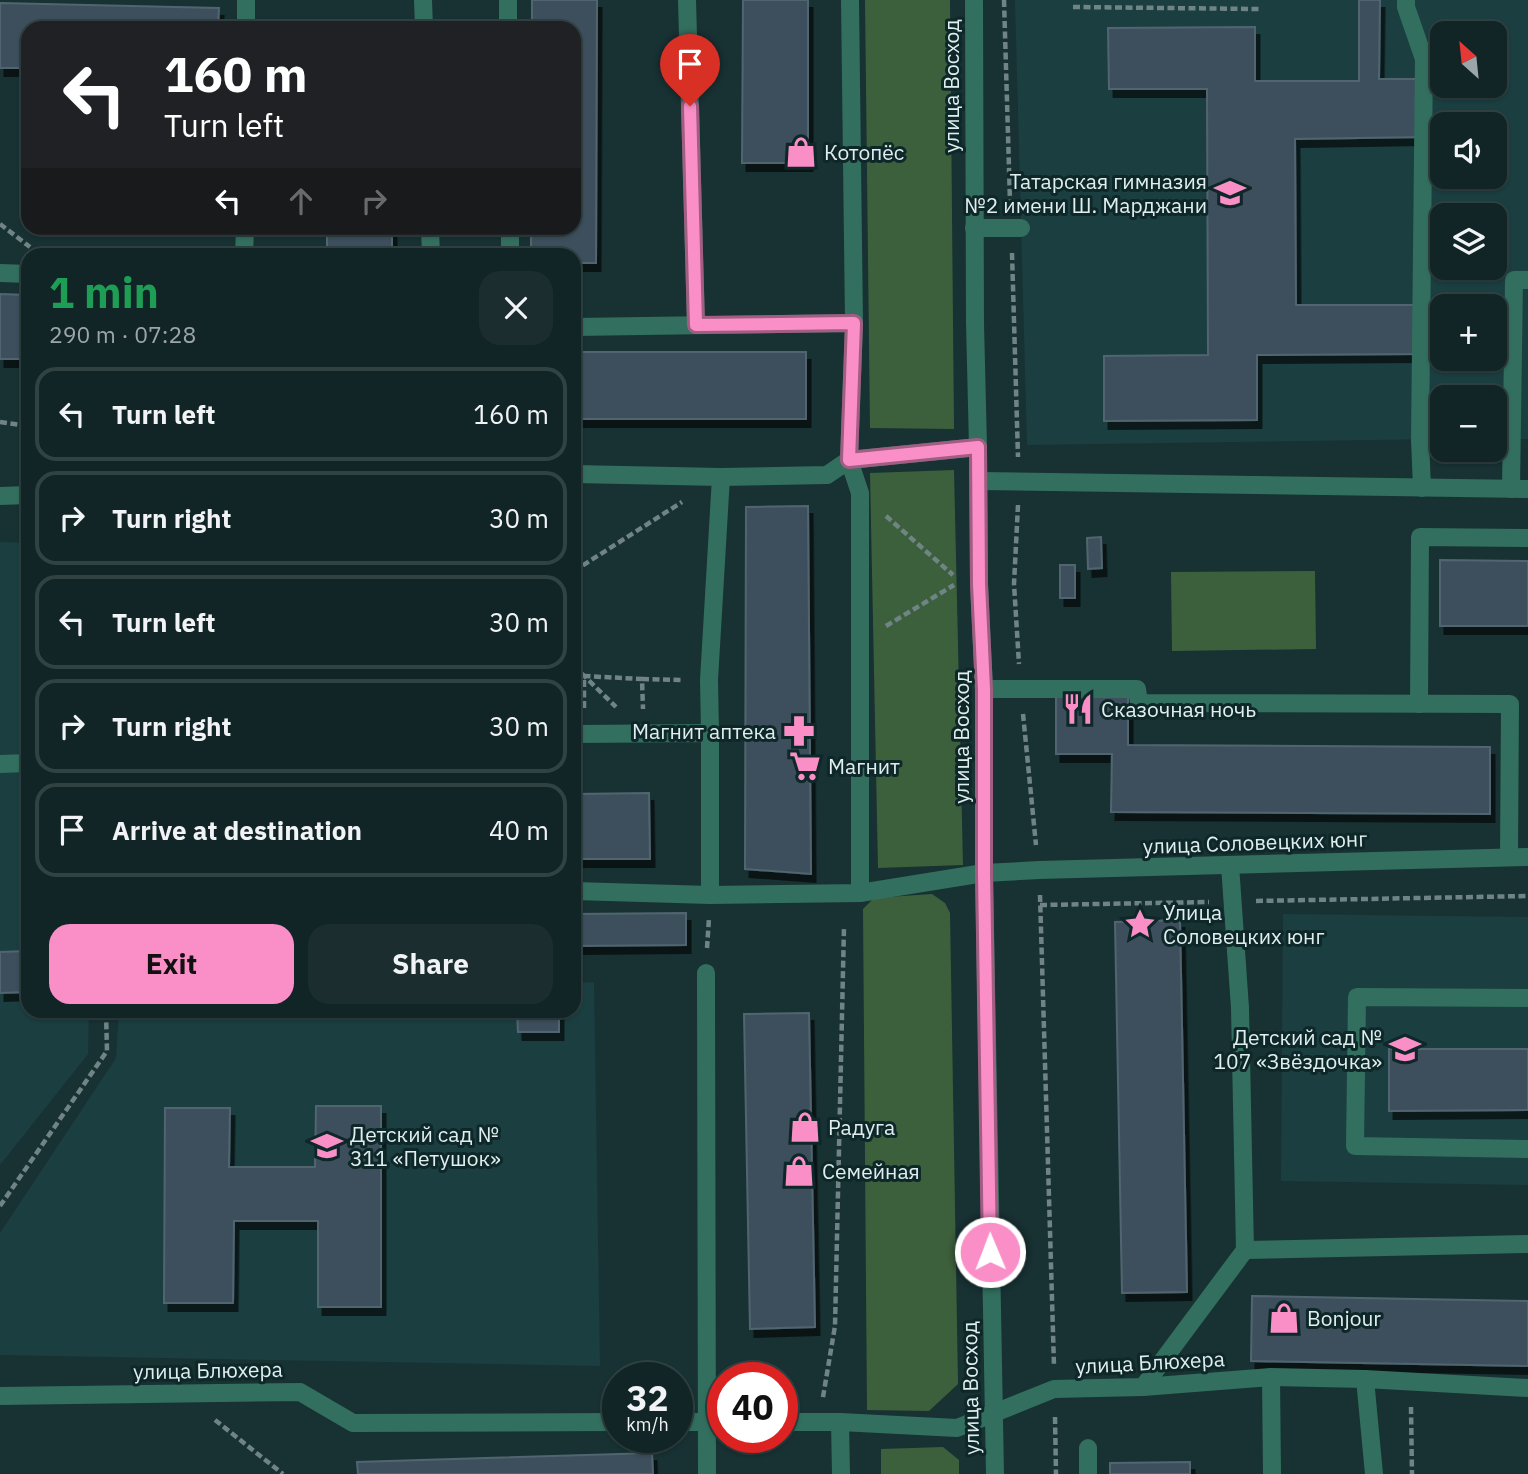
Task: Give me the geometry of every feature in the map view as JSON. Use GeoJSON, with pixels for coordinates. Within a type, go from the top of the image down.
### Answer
{"type":"FeatureCollection","features":[{"type":"Feature","properties":{"kind":"street"},"geometry":{"type":"LineString","coordinates":[[246,21],[247,0]]}},
{"type":"Feature","properties":{"kind":"street"},"geometry":{"type":"LineString","coordinates":[[423,0],[424,21]]}},
{"type":"Feature","properties":{"kind":"street"},"geometry":{"type":"LineString","coordinates":[[508,0],[508,21]]}},
{"type":"Feature","properties":{"kind":"street"},"geometry":{"type":"LineString","coordinates":[[687,0],[696,325]]}},
{"type":"Feature","properties":{"kind":"street"},"geometry":{"type":"LineString","coordinates":[[850,0],[854,323],[849,460],[860,493],[860,893]]}},
{"type":"Feature","properties":{"kind":"street","name":"улица Восход"},"geometry":{"type":"LineString","coordinates":[[974,0],[975,323],[979,584],[984,690],[984,873],[995,1474]]}},
{"type":"Feature","properties":{"kind":"street"},"geometry":{"type":"LineString","coordinates":[[1406,0],[1424,59],[1420,426],[1422,488]]}},
{"type":"Feature","properties":{"kind":"street"},"geometry":{"type":"LineString","coordinates":[[974,228],[1021,228]]}},
{"type":"Feature","properties":{"kind":"street"},"geometry":{"type":"LineString","coordinates":[[0,273],[21,274]]}},
{"type":"Feature","properties":{"kind":"street"},"geometry":{"type":"LineString","coordinates":[[979,481],[1520,489],[1514,280],[1528,280]]}},
{"type":"Feature","properties":{"kind":"street"},"geometry":{"type":"LineString","coordinates":[[581,327],[854,323]]}},
{"type":"Feature","properties":{"kind":"street"},"geometry":{"type":"LineString","coordinates":[[581,474],[721,477],[827,475],[849,460],[978,447]]}},
{"type":"Feature","properties":{"kind":"street"},"geometry":{"type":"LineString","coordinates":[[710,895],[709,680],[721,477]]}},
{"type":"Feature","properties":{"kind":"street"},"geometry":{"type":"LineString","coordinates":[[0,496],[21,495]]}},
{"type":"Feature","properties":{"kind":"street"},"geometry":{"type":"LineString","coordinates":[[1419,704],[1420,537],[1528,538]]}},
{"type":"Feature","properties":{"kind":"street"},"geometry":{"type":"LineString","coordinates":[[984,690],[1137,689],[1139,703],[1510,704],[1509,857]]}},
{"type":"Feature","properties":{"kind":"street"},"geometry":{"type":"LineString","coordinates":[[581,734],[710,733]]}},
{"type":"Feature","properties":{"kind":"street"},"geometry":{"type":"LineString","coordinates":[[0,764],[21,763]]}},
{"type":"Feature","properties":{"kind":"street","name":"улица Соловецких юнг"},"geometry":{"type":"LineString","coordinates":[[581,891],[710,895],[860,893],[984,873],[1528,857]]}},
{"type":"Feature","properties":{"kind":"street"},"geometry":{"type":"LineString","coordinates":[[1143,1387],[1245,1250],[1240,1008],[1230,865]]}},
{"type":"Feature","properties":{"kind":"street"},"geometry":{"type":"LineString","coordinates":[[706,973],[714,1362]]}},
{"type":"Feature","properties":{"kind":"street"},"geometry":{"type":"LineString","coordinates":[[1528,998],[1357,997],[1354,1146],[1528,1149]]}},
{"type":"Feature","properties":{"kind":"street"},"geometry":{"type":"LineString","coordinates":[[1245,1250],[1528,1244]]}},
{"type":"Feature","properties":{"kind":"street"},"geometry":{"type":"LineString","coordinates":[[1270,1377],[1272,1474]]}},
{"type":"Feature","properties":{"kind":"street","name":"улица Блюхера"},"geometry":{"type":"LineString","coordinates":[[798,1422],[957,1428],[1054,1389],[1143,1387],[1270,1377],[1528,1388]]}},
{"type":"Feature","properties":{"kind":"street"},"geometry":{"type":"LineString","coordinates":[[1365,1379],[1374,1474]]}},
{"type":"Feature","properties":{"kind":"street","name":"улица Блюхера"},"geometry":{"type":"LineString","coordinates":[[0,1396],[300,1392],[353,1423],[602,1422]]}},
{"type":"Feature","properties":{"kind":"street"},"geometry":{"type":"LineString","coordinates":[[840,1422],[841,1474]]}},
{"type":"Feature","properties":{"kind":"street"},"geometry":{"type":"LineString","coordinates":[[1088,1448],[1088,1474]]}},
{"type":"Feature","properties":{"kind":"street"},"geometry":{"type":"LineString","coordinates":[[707,1474],[710,1453]]}},
{"type":"Feature","properties":{"kind":"path"},"geometry":{"type":"LineString","coordinates":[[1073,7],[1259,9]]}},
{"type":"Feature","properties":{"kind":"path"},"geometry":{"type":"LineString","coordinates":[[0,224],[31,248]]}},
{"type":"Feature","properties":{"kind":"path"},"geometry":{"type":"LineString","coordinates":[[0,422],[21,425]]}},
{"type":"Feature","properties":{"kind":"path"},"geometry":{"type":"LineString","coordinates":[[581,567],[721,477]]}},
{"type":"Feature","properties":{"kind":"path"},"geometry":{"type":"LineString","coordinates":[[860,493],[960,581],[860,641]]}},
{"type":"Feature","properties":{"kind":"path"},"geometry":{"type":"LineString","coordinates":[[581,673],[643,734]]}},
{"type":"Feature","properties":{"kind":"path"},"geometry":{"type":"LineString","coordinates":[[584,676],[709,680]]}},
{"type":"Feature","properties":{"kind":"path"},"geometry":{"type":"LineString","coordinates":[[581,711],[584,676]]}},
{"type":"Feature","properties":{"kind":"path"},"geometry":{"type":"LineString","coordinates":[[642,679],[643,734]]}},
{"type":"Feature","properties":{"kind":"path"},"geometry":{"type":"LineString","coordinates":[[706,973],[710,895]]}},
{"type":"Feature","properties":{"kind":"path"},"geometry":{"type":"LineString","coordinates":[[1040,905],[1528,897]]}},
{"type":"Feature","properties":{"kind":"path"},"geometry":{"type":"LineString","coordinates":[[1041,923],[1056,1474]]}},
{"type":"Feature","properties":{"kind":"path"},"geometry":{"type":"LineString","coordinates":[[818,1422],[835,1326],[844,927]]}},
{"type":"Feature","properties":{"kind":"path"},"geometry":{"type":"LineString","coordinates":[[0,1206],[107,1051],[106,1018]]}},
{"type":"Feature","properties":{"kind":"path"},"geometry":{"type":"LineString","coordinates":[[1410,1381],[1412,1474]]}},
{"type":"Feature","properties":{"kind":"path"},"geometry":{"type":"LineString","coordinates":[[182,1393],[283,1474]]}},
{"type":"Feature","properties":{"kind":"shaded area","name":"Татарская гимназия №2 имени Ш. Марджани"},"geometry":{"type":"Polygon","coordinates":[[[1015,0],[1528,0],[1528,439],[1507,439],[1507,385],[1430,385],[1430,439],[1027,445],[1015,0]]]}},
{"type":"Feature","properties":{"kind":"shaded area"},"geometry":{"type":"Polygon","coordinates":[[[0,542],[21,543],[21,1018],[89,1018],[88,1054],[0,1165],[0,542]]]}},
{"type":"Feature","properties":{"kind":"shaded area","name":"Детский сад № 107 «Звёздочка»"},"geometry":{"type":"Polygon","coordinates":[[[1283,914],[1528,917],[1528,1185],[1281,1181],[1283,914]]]}},
{"type":"Feature","properties":{"kind":"shaded area","name":"Детский сад № 311 «Петушок»"},"geometry":{"type":"Polygon","coordinates":[[[594,982],[600,1366],[0,1355],[0,1233],[116,1058],[119,1018],[581,1018],[581,983],[594,982]]]}},
{"type":"Feature","properties":{"kind":"green space"},"geometry":{"type":"Polygon","coordinates":[[[865,0],[950,0],[954,429],[870,428],[865,0]]]}},
{"type":"Feature","properties":{"kind":"green space"},"geometry":{"type":"Polygon","coordinates":[[[954,470],[963,865],[878,868],[870,473],[954,470]]]}},
{"type":"Feature","properties":{"kind":"green space"},"geometry":{"type":"Polygon","coordinates":[[[1315,571],[1316,649],[1172,651],[1171,572],[1315,571]]]}},
{"type":"Feature","properties":{"kind":"green space"},"geometry":{"type":"Polygon","coordinates":[[[932,894],[945,903],[950,913],[958,1384],[929,1411],[867,1410],[863,909],[874,898],[932,894]]]}},
{"type":"Feature","properties":{"kind":"green space"},"geometry":{"type":"Polygon","coordinates":[[[943,1447],[959,1460],[959,1474],[881,1474],[881,1449],[943,1447]]]}},
{"type":"Feature","properties":{"kind":"building"},"geometry":{"type":"Polygon","coordinates":[[[532,0],[597,0],[596,263],[581,263],[581,248],[531,248],[531,235],[581,235],[581,21],[532,21],[532,0]]]}},
{"type":"Feature","properties":{"kind":"building"},"geometry":{"type":"Polygon","coordinates":[[[743,0],[808,0],[808,163],[742,163],[743,0]]]}},
{"type":"Feature","properties":{"kind":"building"},"geometry":{"type":"Polygon","coordinates":[[[1359,0],[1380,0],[1379,79],[1423,79],[1423,137],[1295,139],[1296,305],[1417,305],[1417,354],[1257,355],[1257,420],[1104,421],[1104,356],[1208,355],[1207,89],[1109,89],[1108,28],[1255,27],[1255,81],[1359,81],[1359,0]]]}},
{"type":"Feature","properties":{"kind":"building"},"geometry":{"type":"Polygon","coordinates":[[[0,3],[219,8],[218,21],[21,21],[21,68],[0,68],[0,3]]]}},
{"type":"Feature","properties":{"kind":"building"},"geometry":{"type":"Polygon","coordinates":[[[327,235],[392,235],[392,248],[327,248],[327,235]]]}},
{"type":"Feature","properties":{"kind":"building"},"geometry":{"type":"Polygon","coordinates":[[[0,294],[21,295],[21,359],[0,359],[0,294]]]}},
{"type":"Feature","properties":{"kind":"building"},"geometry":{"type":"Polygon","coordinates":[[[581,352],[806,352],[806,419],[581,419],[581,352]]]}},
{"type":"Feature","properties":{"kind":"building"},"geometry":{"type":"Polygon","coordinates":[[[808,506],[811,874],[745,869],[746,507],[808,506]]]}},
{"type":"Feature","properties":{"kind":"building"},"geometry":{"type":"Polygon","coordinates":[[[1101,537],[1102,568],[1088,569],[1087,538],[1101,537]]]}},
{"type":"Feature","properties":{"kind":"building"},"geometry":{"type":"Polygon","coordinates":[[[1440,560],[1528,561],[1528,626],[1440,626],[1440,560]]]}},
{"type":"Feature","properties":{"kind":"building"},"geometry":{"type":"Polygon","coordinates":[[[1060,565],[1075,565],[1075,598],[1060,598],[1060,565]]]}},
{"type":"Feature","properties":{"kind":"building"},"geometry":{"type":"Polygon","coordinates":[[[1056,696],[1128,696],[1128,745],[1490,747],[1490,814],[1111,812],[1112,754],[1056,754],[1056,696]]]}},
{"type":"Feature","properties":{"kind":"building"},"geometry":{"type":"Polygon","coordinates":[[[649,793],[650,859],[581,859],[581,794],[649,793]]]}},
{"type":"Feature","properties":{"kind":"building"},"geometry":{"type":"Polygon","coordinates":[[[686,913],[686,945],[581,946],[581,914],[686,913]]]}},
{"type":"Feature","properties":{"kind":"building"},"geometry":{"type":"Polygon","coordinates":[[[1180,920],[1187,1292],[1122,1293],[1115,922],[1180,920]]]}},
{"type":"Feature","properties":{"kind":"building"},"geometry":{"type":"Polygon","coordinates":[[[21,951],[21,992],[0,993],[0,952],[21,951]]]}},
{"type":"Feature","properties":{"kind":"building"},"geometry":{"type":"Polygon","coordinates":[[[809,1013],[815,1327],[750,1329],[744,1014],[809,1013]]]}},
{"type":"Feature","properties":{"kind":"building"},"geometry":{"type":"Polygon","coordinates":[[[517,1018],[559,1018],[559,1032],[518,1032],[517,1018]]]}},
{"type":"Feature","properties":{"kind":"building"},"geometry":{"type":"Polygon","coordinates":[[[1389,1049],[1528,1049],[1528,1110],[1389,1111],[1389,1049]]]}},
{"type":"Feature","properties":{"kind":"building"},"geometry":{"type":"Polygon","coordinates":[[[316,1106],[381,1106],[381,1307],[318,1307],[318,1221],[234,1221],[233,1303],[164,1303],[165,1108],[230,1108],[229,1167],[315,1167],[316,1106]]]}},
{"type":"Feature","properties":{"kind":"building"},"geometry":{"type":"Polygon","coordinates":[[[1252,1296],[1528,1301],[1528,1366],[1251,1361],[1252,1296]]]}},
{"type":"Feature","properties":{"kind":"building"},"geometry":{"type":"Polygon","coordinates":[[[652,1453],[653,1474],[358,1474],[357,1462],[652,1453]]]}},
{"type":"Feature","properties":{"kind":"building"},"geometry":{"type":"Polygon","coordinates":[[[1190,1462],[1190,1474],[1110,1474],[1110,1463],[1190,1462]]]}},
{"type":"Feature","properties":{"kind":"place","name":"Котопёс"},"geometry":{"type":"Point","coordinates":[801,152]}},
{"type":"Feature","properties":{"kind":"place","name":"Татарская гимназия №2 имени Ш. Марджани"},"geometry":{"type":"Point","coordinates":[1230,193]}},
{"type":"Feature","properties":{"kind":"place","name":"Сказочная ночь"},"geometry":{"type":"Point","coordinates":[1078,709]}},
{"type":"Feature","properties":{"kind":"place","name":"Магнит аптека"},"geometry":{"type":"Point","coordinates":[799,731]}},
{"type":"Feature","properties":{"kind":"place","name":"Магнит"},"geometry":{"type":"Point","coordinates":[805,766]}},
{"type":"Feature","properties":{"kind":"place","name":"Улица Соловецких юнг"},"geometry":{"type":"Point","coordinates":[1140,924]}},
{"type":"Feature","properties":{"kind":"place","name":"Детский сад № 107 «Звёздочка»"},"geometry":{"type":"Point","coordinates":[1405,1049]}},
{"type":"Feature","properties":{"kind":"place","name":"Радуга"},"geometry":{"type":"Point","coordinates":[805,1127]}},
{"type":"Feature","properties":{"kind":"place","name":"Детский сад № 311 «Петушок»"},"geometry":{"type":"Point","coordinates":[327,1146]}},
{"type":"Feature","properties":{"kind":"place","name":"Семейная"},"geometry":{"type":"Point","coordinates":[799,1171]}},
{"type":"Feature","properties":{"kind":"place","name":"Bonjour"},"geometry":{"type":"Point","coordinates":[1284,1318]}},
{"type":"Feature","properties":{"kind":"route"},"geometry":{"type":"LineString","coordinates":[[690,106],[696,325],[854,323],[849,460],[978,447],[979,584],[984,690],[990,1252]]}}]}
